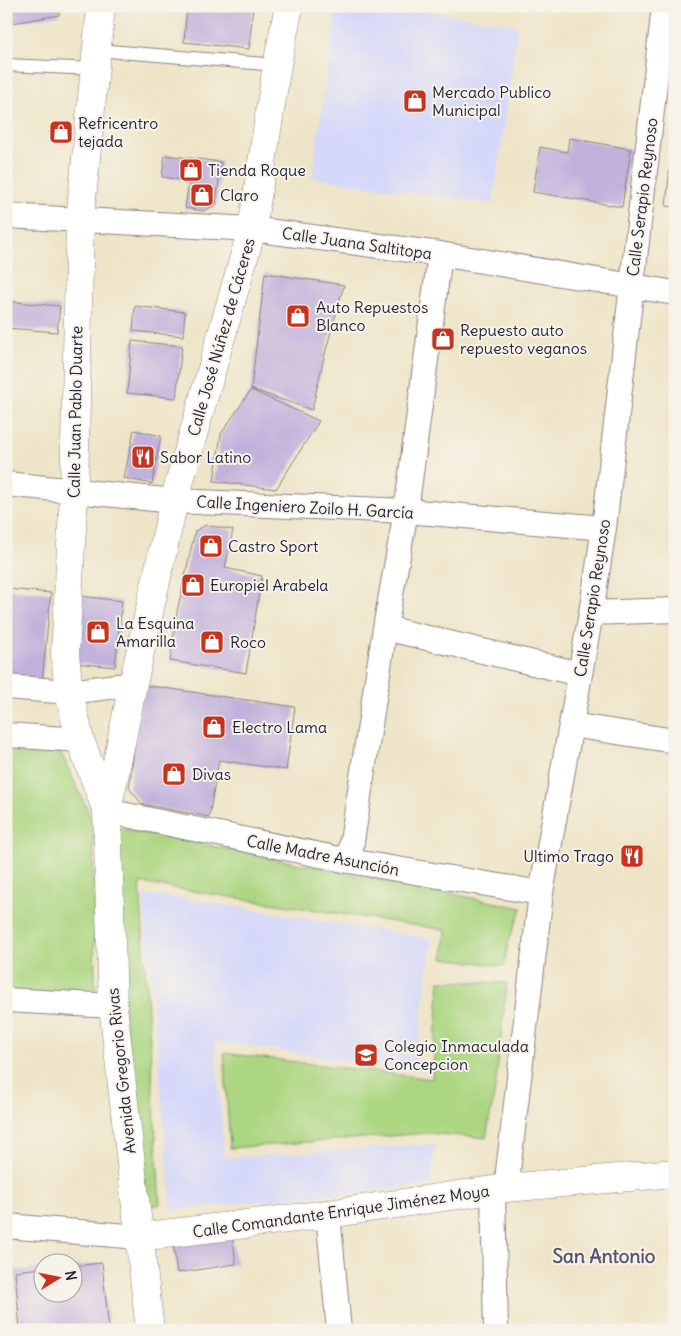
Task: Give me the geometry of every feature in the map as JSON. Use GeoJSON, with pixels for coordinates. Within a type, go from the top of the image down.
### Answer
{"type":"FeatureCollection","features":[{"type":"Feature","properties":{"kind":"main road","name":"Calle Juan Pablo Duarte"},"geometry":{"type":"LineString","coordinates":[[101,6],[80,220],[74,492],[65,654],[69,692],[80,740],[107,811]]}},
{"type":"Feature","properties":{"kind":"main road","name":"Calle José Núñez de Cáceres"},"geometry":{"type":"LineString","coordinates":[[107,811],[174,501],[252,230],[277,64],[289,6]]}},
{"type":"Feature","properties":{"kind":"main road","name":"Avenida Gregorio Rivas"},"geometry":{"type":"LineString","coordinates":[[107,811],[113,1006],[150,1330]]}},
{"type":"Feature","properties":{"kind":"main road","name":"Calle Comandante Enrique Jiménez Moya"},"geometry":{"type":"LineString","coordinates":[[140,1237],[328,1214],[500,1190],[675,1173]]}},
{"type":"Feature","properties":{"kind":"street","name":"Calle Serapio Reynoso"},"geometry":{"type":"LineString","coordinates":[[496,1330],[500,1190],[541,893],[592,613],[604,528],[664,6]]}},
{"type":"Feature","properties":{"kind":"street","name":"Calle Juana Saltitopa"},"geometry":{"type":"LineString","coordinates":[[6,216],[252,230],[440,254],[675,293]]}},
{"type":"Feature","properties":{"kind":"street"},"geometry":{"type":"LineString","coordinates":[[349,861],[385,628],[406,511],[440,254]]}},
{"type":"Feature","properties":{"kind":"street","name":"Calle Ingeniero Zoilo H. García"},"geometry":{"type":"LineString","coordinates":[[6,484],[174,501],[406,511],[604,528]]}},
{"type":"Feature","properties":{"kind":"street"},"geometry":{"type":"LineString","coordinates":[[592,613],[675,610]]}},
{"type":"Feature","properties":{"kind":"street"},"geometry":{"type":"LineString","coordinates":[[385,628],[580,674]]}},
{"type":"Feature","properties":{"kind":"street"},"geometry":{"type":"LineString","coordinates":[[6,687],[69,692],[133,684]]}},
{"type":"Feature","properties":{"kind":"street"},"geometry":{"type":"LineString","coordinates":[[572,725],[675,741]]}},
{"type":"Feature","properties":{"kind":"street"},"geometry":{"type":"LineString","coordinates":[[6,735],[80,740]]}},
{"type":"Feature","properties":{"kind":"street","name":"Calle Madre Asunción"},"geometry":{"type":"LineString","coordinates":[[107,811],[349,861],[541,893]]}},
{"type":"Feature","properties":{"kind":"street"},"geometry":{"type":"LineString","coordinates":[[6,1000],[113,1006]]}},
{"type":"Feature","properties":{"kind":"street"},"geometry":{"type":"LineString","coordinates":[[328,1214],[339,1330]]}},
{"type":"Feature","properties":{"kind":"street","name":"Calle Comandante Enrique Jiménez Moya"},"geometry":{"type":"LineString","coordinates":[[6,1226],[140,1237]]}},
{"type":"Feature","properties":{"kind":"lane"},"geometry":{"type":"LineString","coordinates":[[6,65],[96,60],[277,64]]}},
{"type":"Feature","properties":{"kind":"shaded area","name":"Mercado Publico Municipal"},"geometry":{"type":"Polygon","coordinates":[[[336,6],[391,6],[518,25],[493,204],[312,178],[336,6]]]}},
{"type":"Feature","properties":{"kind":"shaded area","name":"Colegio Inmaculada Concepcion"},"geometry":{"type":"Polygon","coordinates":[[[143,895],[182,898],[432,939],[415,1070],[215,1041],[224,1158],[436,1144],[430,1184],[172,1210],[143,895]]]}},
{"type":"Feature","properties":{"kind":"green space"},"geometry":{"type":"Polygon","coordinates":[[[6,749],[61,753],[93,822],[95,997],[6,992],[6,749]]]}},
{"type":"Feature","properties":{"kind":"green space"},"geometry":{"type":"Polygon","coordinates":[[[115,827],[522,908],[509,940],[504,966],[443,958],[446,930],[140,883],[160,1204],[146,1208],[125,1019],[115,827]]]}},
{"type":"Feature","properties":{"kind":"green space"},"geometry":{"type":"Polygon","coordinates":[[[440,981],[507,983],[495,1089],[486,1138],[428,1133],[230,1148],[224,1053],[432,1079],[440,981]]]}},
{"type":"Feature","properties":{"kind":"building"},"geometry":{"type":"Polygon","coordinates":[[[6,6],[59,6],[59,15],[6,24],[6,6]]]}},
{"type":"Feature","properties":{"kind":"building"},"geometry":{"type":"Polygon","coordinates":[[[187,6],[253,6],[249,49],[184,42],[187,6]]]}},
{"type":"Feature","properties":{"kind":"building"},"geometry":{"type":"Polygon","coordinates":[[[673,135],[675,135],[675,207],[666,206],[673,135]]]}},
{"type":"Feature","properties":{"kind":"building"},"geometry":{"type":"Polygon","coordinates":[[[569,138],[631,149],[622,207],[533,192],[540,147],[567,152],[569,138]]]}},
{"type":"Feature","properties":{"kind":"building","name":"Tienda Roque"},"geometry":{"type":"Polygon","coordinates":[[[165,155],[221,162],[216,205],[203,211],[185,208],[189,181],[162,177],[165,155]]]}},
{"type":"Feature","properties":{"kind":"building","name":"Auto Repuestos Blanco"},"geometry":{"type":"Polygon","coordinates":[[[265,273],[344,285],[324,357],[312,410],[251,389],[265,273]]]}},
{"type":"Feature","properties":{"kind":"building"},"geometry":{"type":"Polygon","coordinates":[[[6,301],[60,306],[57,332],[6,328],[6,301]]]}},
{"type":"Feature","properties":{"kind":"building"},"geometry":{"type":"Polygon","coordinates":[[[135,306],[185,312],[183,336],[133,331],[135,306]]]}},
{"type":"Feature","properties":{"kind":"building"},"geometry":{"type":"Polygon","coordinates":[[[132,341],[182,346],[176,398],[127,393],[132,341]]]}},
{"type":"Feature","properties":{"kind":"building"},"geometry":{"type":"Polygon","coordinates":[[[251,390],[319,421],[276,489],[214,481],[221,434],[251,390]]]}},
{"type":"Feature","properties":{"kind":"building","name":"Sabor Latino"},"geometry":{"type":"Polygon","coordinates":[[[134,430],[161,436],[152,484],[124,478],[134,430]]]}},
{"type":"Feature","properties":{"kind":"building"},"geometry":{"type":"Polygon","coordinates":[[[206,525],[233,530],[225,568],[262,576],[246,673],[170,661],[177,612],[195,531],[206,525]]]}},
{"type":"Feature","properties":{"kind":"building"},"geometry":{"type":"Polygon","coordinates":[[[6,589],[51,593],[42,681],[6,677],[6,589]]]}},
{"type":"Feature","properties":{"kind":"building","name":"La Esquina Amarilla"},"geometry":{"type":"Polygon","coordinates":[[[81,596],[122,601],[115,667],[74,663],[81,596]]]}},
{"type":"Feature","properties":{"kind":"building","name":"Electro Lama"},"geometry":{"type":"Polygon","coordinates":[[[143,685],[295,707],[286,770],[219,760],[209,817],[142,804],[129,788],[143,685]]]}},
{"type":"Feature","properties":{"kind":"building"},"geometry":{"type":"Polygon","coordinates":[[[232,1233],[236,1264],[177,1273],[173,1241],[232,1233]]]}},
{"type":"Feature","properties":{"kind":"building"},"geometry":{"type":"Polygon","coordinates":[[[102,1263],[109,1330],[20,1330],[15,1271],[32,1269],[32,1304],[82,1304],[82,1265],[102,1263]]]}},
{"type":"Feature","properties":{"kind":"place","name":"Mercado Publico Municipal"},"geometry":{"type":"Point","coordinates":[415,101]}},
{"type":"Feature","properties":{"kind":"place","name":"Refricentro tejada"},"geometry":{"type":"Point","coordinates":[61,132]}},
{"type":"Feature","properties":{"kind":"place","name":"Tienda Roque"},"geometry":{"type":"Point","coordinates":[191,170]}},
{"type":"Feature","properties":{"kind":"place","name":"Claro"},"geometry":{"type":"Point","coordinates":[202,195]}},
{"type":"Feature","properties":{"kind":"place","name":"Auto Repuestos Blanco"},"geometry":{"type":"Point","coordinates":[298,316]}},
{"type":"Feature","properties":{"kind":"place","name":"Repuesto auto repuesto veganos"},"geometry":{"type":"Point","coordinates":[443,339]}},
{"type":"Feature","properties":{"kind":"place","name":"Sabor Latino"},"geometry":{"type":"Point","coordinates":[143,457]}},
{"type":"Feature","properties":{"kind":"place","name":"Castro Sport"},"geometry":{"type":"Point","coordinates":[211,546]}},
{"type":"Feature","properties":{"kind":"place","name":"Europiel Arabela"},"geometry":{"type":"Point","coordinates":[193,585]}},
{"type":"Feature","properties":{"kind":"place","name":"La Esquina Amarilla"},"geometry":{"type":"Point","coordinates":[98,632]}},
{"type":"Feature","properties":{"kind":"place","name":"Roco"},"geometry":{"type":"Point","coordinates":[212,642]}},
{"type":"Feature","properties":{"kind":"place","name":"Electro Lama"},"geometry":{"type":"Point","coordinates":[214,727]}},
{"type":"Feature","properties":{"kind":"place","name":"Divas"},"geometry":{"type":"Point","coordinates":[174,774]}},
{"type":"Feature","properties":{"kind":"place","name":"Ultimo Trago"},"geometry":{"type":"Point","coordinates":[632,856]}},
{"type":"Feature","properties":{"kind":"place","name":"Colegio Inmaculada Concepcion"},"geometry":{"type":"Point","coordinates":[366,1055]}},
{"type":"Feature","properties":{"kind":"district","name":"San Antonio"},"geometry":{"type":"Point","coordinates":[604,1256]}}]}
